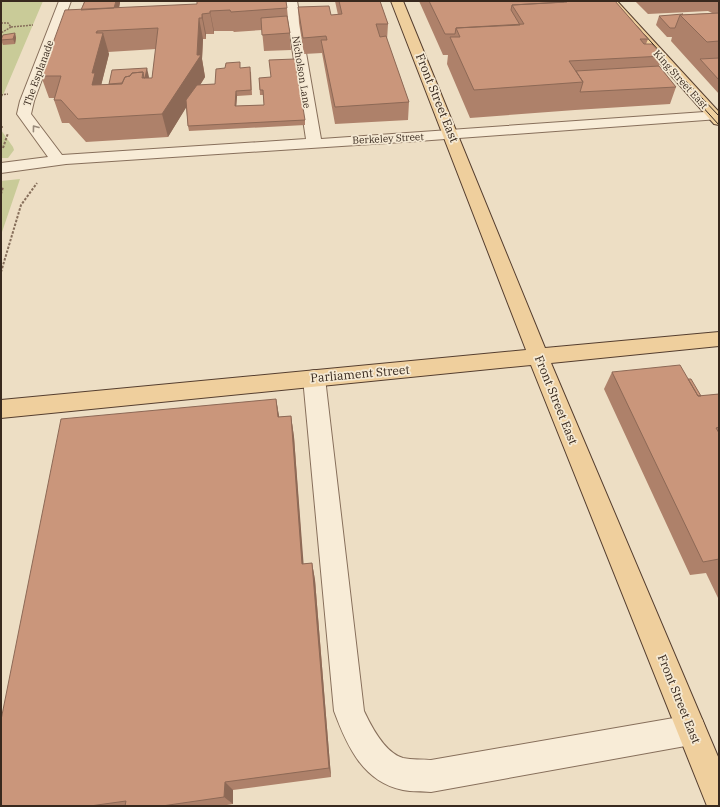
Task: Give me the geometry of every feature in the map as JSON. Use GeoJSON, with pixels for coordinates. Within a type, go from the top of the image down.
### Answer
{"type":"FeatureCollection","features":[{"type":"Feature","properties":{"kind":"main road","name":"Front Street East"},"geometry":{"type":"LineString","coordinates":[[397,1],[451,134],[538,357],[719,797]]}},
{"type":"Feature","properties":{"kind":"main road","name":"King Street East"},"geometry":{"type":"LineString","coordinates":[[611,1],[717,117]]}},
{"type":"Feature","properties":{"kind":"main road","name":"Parliament Street"},"geometry":{"type":"LineString","coordinates":[[1,409],[719,339]]}},
{"type":"Feature","properties":{"kind":"street","name":"The Esplanade"},"geometry":{"type":"LineString","coordinates":[[58,160],[24,114],[27,101],[65,1]]}},
{"type":"Feature","properties":{"kind":"street","name":"Nicholson Lane"},"geometry":{"type":"LineString","coordinates":[[291,1],[314,143]]}},
{"type":"Feature","properties":{"kind":"street","name":"Berkeley Street"},"geometry":{"type":"LineString","coordinates":[[1,168],[58,160],[717,117]]}},
{"type":"Feature","properties":{"kind":"street"},"geometry":{"type":"LineString","coordinates":[[314,378],[349,711],[359,736],[376,760],[400,773],[431,776],[691,730]]}},
{"type":"Feature","properties":{"kind":"path"},"geometry":{"type":"LineString","coordinates":[[1,23],[8,24],[11,27]]}},
{"type":"Feature","properties":{"kind":"path"},"geometry":{"type":"LineString","coordinates":[[1,33],[11,27],[33,25]]}},
{"type":"Feature","properties":{"kind":"path"},"geometry":{"type":"LineString","coordinates":[[1,95],[9,94]]}},
{"type":"Feature","properties":{"kind":"path"},"geometry":{"type":"LineString","coordinates":[[1,149],[8,134]]}},
{"type":"Feature","properties":{"kind":"path"},"geometry":{"type":"LineString","coordinates":[[1,272],[22,205],[38,181]]}},
{"type":"Feature","properties":{"kind":"green space"},"geometry":{"type":"Polygon","coordinates":[[[1,1],[43,1],[1,100],[1,1]]]}},
{"type":"Feature","properties":{"kind":"green space"},"geometry":{"type":"Polygon","coordinates":[[[1,130],[14,150],[8,158],[1,158],[1,130]]]}},
{"type":"Feature","properties":{"kind":"green space"},"geometry":{"type":"Polygon","coordinates":[[[20,179],[1,235],[1,181],[20,179]]]}},
{"type":"Feature","properties":{"kind":"building"},"geometry":{"type":"Polygon","coordinates":[[[85,1],[116,1],[114,8],[81,10],[85,1]]]}},
{"type":"Feature","properties":{"kind":"building"},"geometry":{"type":"Polygon","coordinates":[[[197,1],[286,1],[287,8],[231,12],[230,10],[210,11],[210,13],[202,14],[202,18],[199,18],[197,55],[201,55],[162,114],[78,119],[61,100],[54,100],[61,76],[41,76],[65,10],[197,4],[197,1]],[[158,28],[97,31],[96,33],[103,33],[92,73],[95,73],[92,85],[122,84],[125,77],[130,76],[132,73],[143,72],[142,78],[152,78],[158,28]]]}},
{"type":"Feature","properties":{"kind":"building"},"geometry":{"type":"Polygon","coordinates":[[[339,1],[380,1],[388,24],[376,24],[380,37],[386,36],[409,102],[335,107],[321,40],[327,40],[326,36],[303,38],[298,7],[329,6],[331,15],[342,14],[339,1]]]}},
{"type":"Feature","properties":{"kind":"building"},"geometry":{"type":"Polygon","coordinates":[[[429,1],[564,2],[512,5],[511,10],[520,25],[456,28],[455,34],[445,34],[429,1]]]}},
{"type":"Feature","properties":{"kind":"building"},"geometry":{"type":"Polygon","coordinates":[[[566,1],[615,1],[648,39],[640,39],[644,44],[652,44],[663,56],[569,61],[583,82],[474,90],[450,37],[460,37],[456,28],[524,24],[512,5],[567,2],[566,1]]]}},
{"type":"Feature","properties":{"kind":"building"},"geometry":{"type":"Polygon","coordinates":[[[719,13],[719,41],[707,42],[680,15],[719,13]]]}},
{"type":"Feature","properties":{"kind":"building"},"geometry":{"type":"Polygon","coordinates":[[[683,14],[680,15],[675,28],[670,28],[659,16],[683,14]]]}},
{"type":"Feature","properties":{"kind":"building"},"geometry":{"type":"Polygon","coordinates":[[[287,16],[290,33],[262,35],[261,18],[287,16]]]}},
{"type":"Feature","properties":{"kind":"building"},"geometry":{"type":"Polygon","coordinates":[[[15,33],[13,39],[1,40],[3,35],[15,33]]]}},
{"type":"Feature","properties":{"kind":"building"},"geometry":{"type":"Polygon","coordinates":[[[719,58],[719,80],[700,59],[719,58]]]}},
{"type":"Feature","properties":{"kind":"building"},"geometry":{"type":"Polygon","coordinates":[[[295,59],[305,120],[188,126],[186,100],[197,85],[215,84],[216,69],[225,68],[226,63],[240,62],[240,68],[250,67],[251,90],[236,91],[235,106],[264,105],[263,90],[260,90],[259,78],[271,77],[269,60],[295,59]]]}},
{"type":"Feature","properties":{"kind":"building"},"geometry":{"type":"Polygon","coordinates":[[[659,66],[676,87],[580,92],[583,82],[576,71],[659,66]]]}},
{"type":"Feature","properties":{"kind":"building"},"geometry":{"type":"Polygon","coordinates":[[[147,68],[145,78],[143,72],[132,73],[130,76],[125,77],[122,83],[109,84],[112,70],[147,68]]]}},
{"type":"Feature","properties":{"kind":"building"},"geometry":{"type":"Polygon","coordinates":[[[680,365],[698,396],[719,394],[719,427],[716,428],[719,433],[719,559],[703,562],[612,372],[680,365]]]}},
{"type":"Feature","properties":{"kind":"building"},"geometry":{"type":"Polygon","coordinates":[[[688,379],[691,379],[701,396],[698,396],[688,379]]]}},
{"type":"Feature","properties":{"kind":"building"},"geometry":{"type":"Polygon","coordinates":[[[276,399],[278,417],[291,416],[302,564],[312,563],[329,768],[225,782],[224,797],[162,806],[125,806],[126,801],[90,806],[1,806],[1,720],[61,419],[276,399]]]}},
{"type":"Feature","properties":{"kind":"tram line"},"geometry":{"type":"LineString","coordinates":[[614,1],[662,54]]}},
{"type":"Feature","properties":{"kind":"tram line"},"geometry":{"type":"LineString","coordinates":[[653,52],[719,125]]}},
{"type":"Feature","properties":{"kind":"tram line"},"geometry":{"type":"LineString","coordinates":[[685,80],[719,116]]}}]}
